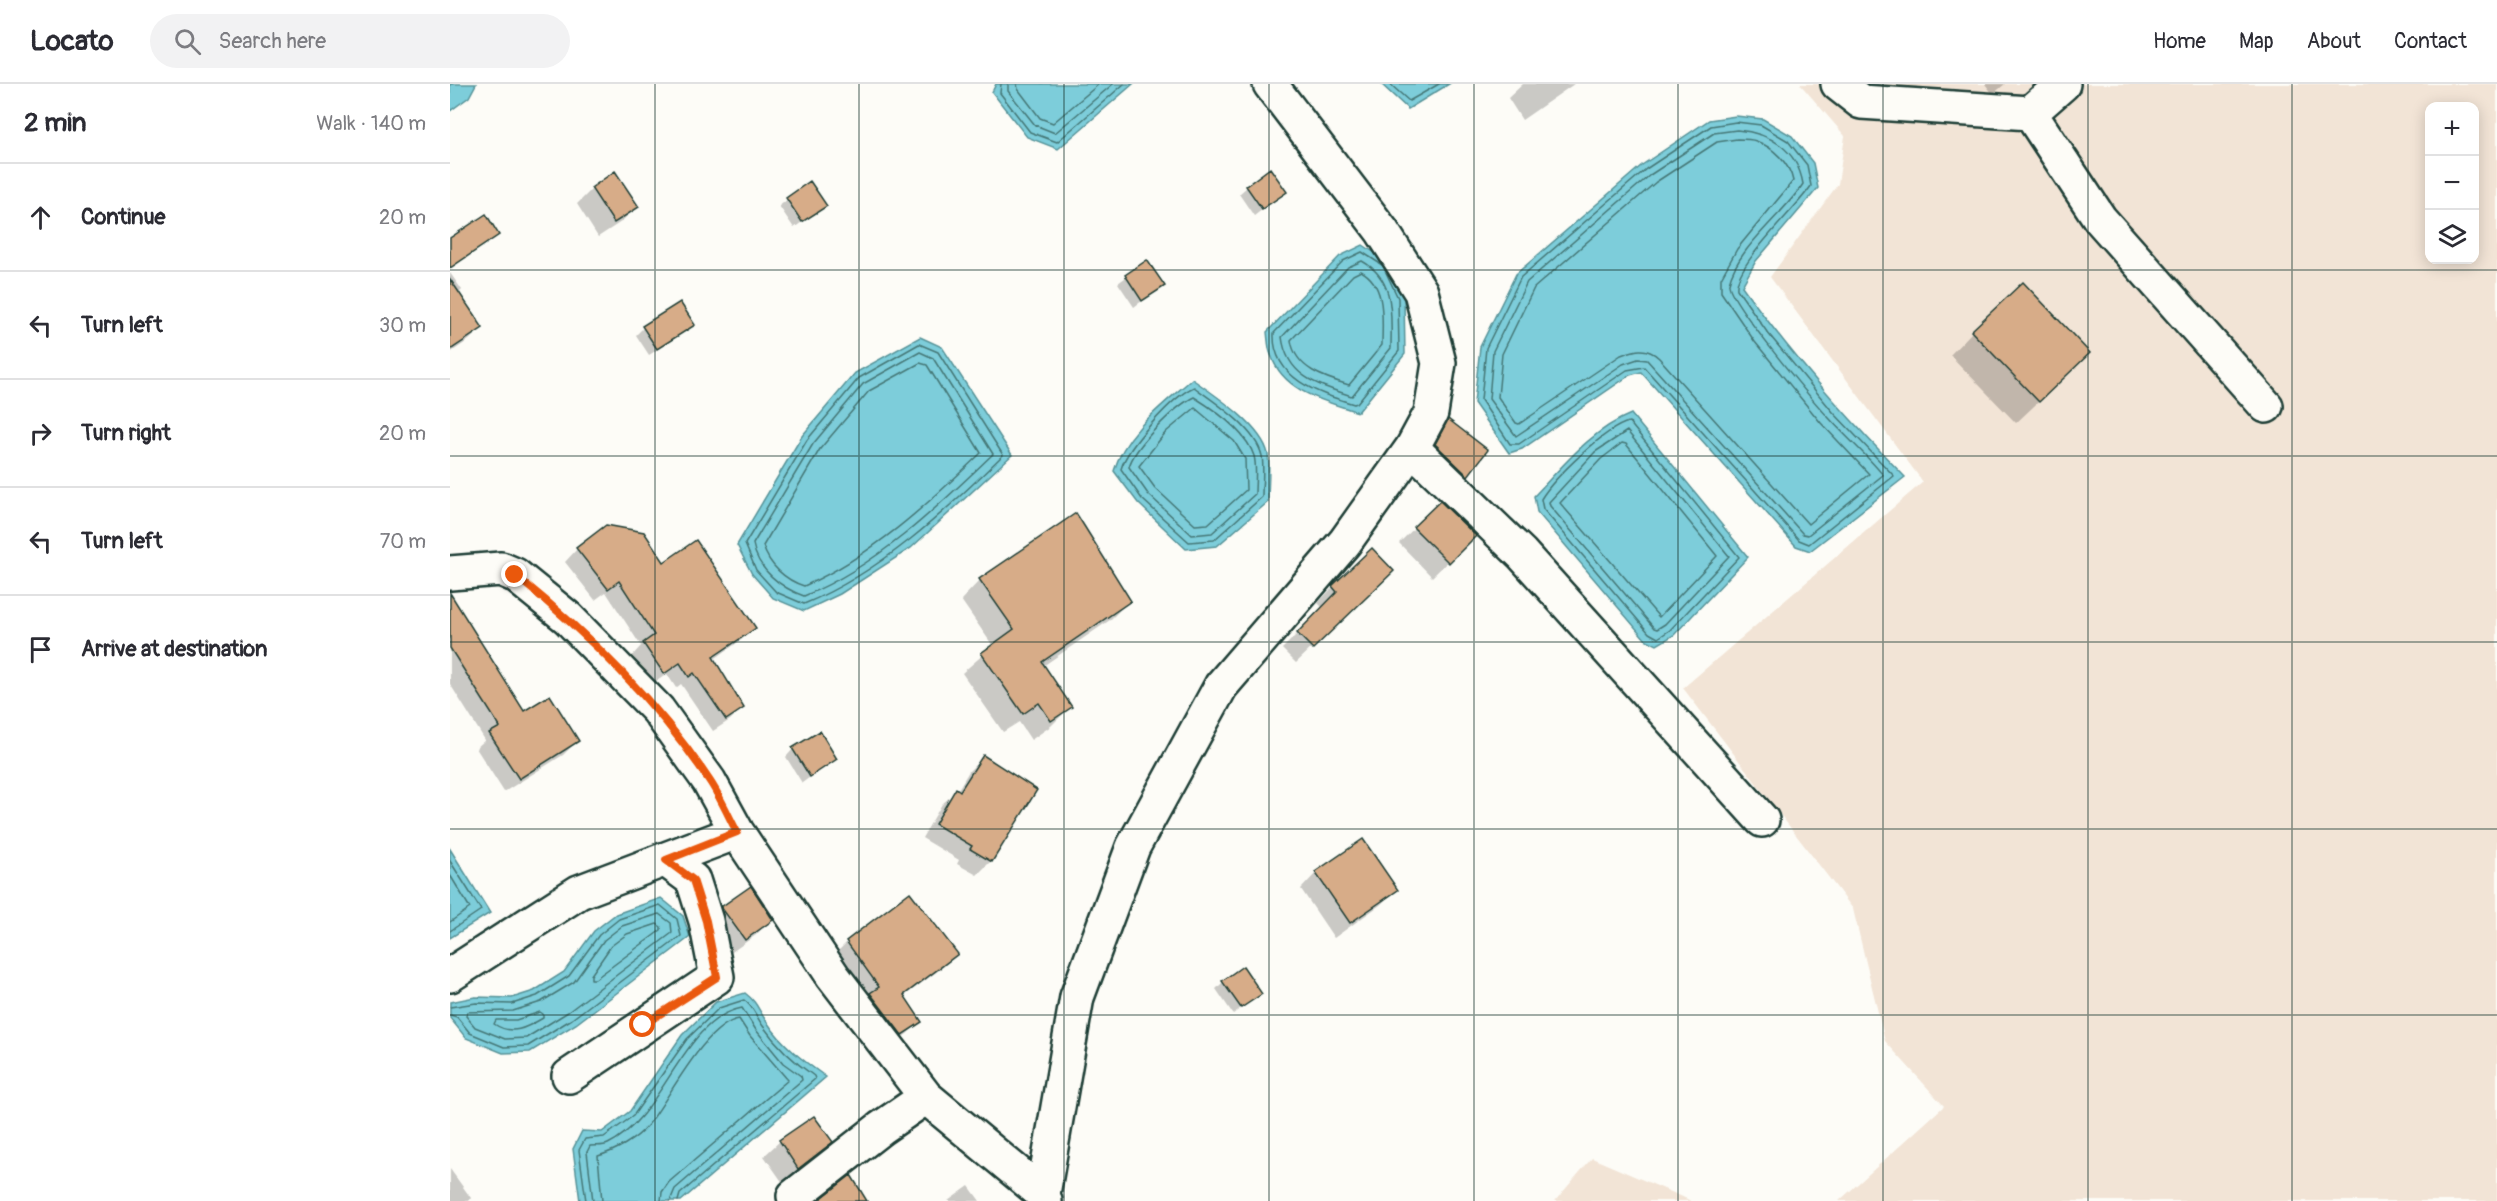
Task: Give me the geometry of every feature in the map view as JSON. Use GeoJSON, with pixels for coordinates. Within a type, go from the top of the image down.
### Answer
{"type":"FeatureCollection","features":[{"type":"Feature","properties":{"kind":"street"},"geometry":{"type":"LineString","coordinates":[[1044,1198],[1077,997],[1133,847],[1221,686],[1345,542],[1412,448],[1431,413],[1439,363],[1421,292],[1382,231],[1270,84]]}},
{"type":"Feature","properties":{"kind":"street"},"geometry":{"type":"LineString","coordinates":[[1838,84],[1862,102],[2030,113],[2063,84]]}},
{"type":"Feature","properties":{"kind":"street"},"geometry":{"type":"LineString","coordinates":[[2030,113],[2100,219],[2266,406]]}},
{"type":"Feature","properties":{"kind":"street"},"geometry":{"type":"LineString","coordinates":[[1412,448],[1522,554],[1762,820]]}},
{"type":"Feature","properties":{"kind":"street"},"geometry":{"type":"LineString","coordinates":[[450,573],[501,569],[515,575],[568,618],[658,710],[710,781],[737,832],[833,976],[926,1097],[1044,1198]]}},
{"type":"Feature","properties":{"kind":"street"},"geometry":{"type":"LineString","coordinates":[[450,975],[579,892],[737,832]]}},
{"type":"Feature","properties":{"kind":"street"},"geometry":{"type":"LineString","coordinates":[[568,1076],[717,977],[706,921],[693,880],[666,860]]}},
{"type":"Feature","properties":{"kind":"street"},"geometry":{"type":"LineString","coordinates":[[794,1196],[881,1128],[926,1097]]}},
{"type":"Feature","properties":{"kind":"shaded area"},"geometry":{"type":"Polygon","coordinates":[[[1800,84],[2497,84],[2497,1201],[1839,1201],[1944,1106],[1885,1041],[1853,909],[1683,688],[1923,482],[1770,277],[1838,184],[1845,136],[1800,84]]]}},
{"type":"Feature","properties":{"kind":"shaded area"},"geometry":{"type":"Polygon","coordinates":[[[1592,1158],[1685,1198],[1691,1201],[1555,1201],[1592,1158]]]}},
{"type":"Feature","properties":{"kind":"water"},"geometry":{"type":"Polygon","coordinates":[[[450,84],[476,84],[469,97],[450,111],[450,84]]]}},
{"type":"Feature","properties":{"kind":"water"},"geometry":{"type":"Polygon","coordinates":[[[996,84],[1133,84],[1058,149],[1027,137],[992,92],[996,84]]]}},
{"type":"Feature","properties":{"kind":"water"},"geometry":{"type":"Polygon","coordinates":[[[1381,84],[1449,84],[1408,109],[1381,84]]]}},
{"type":"Feature","properties":{"kind":"water"},"geometry":{"type":"Polygon","coordinates":[[[1736,116],[1763,119],[1792,136],[1813,163],[1818,188],[1756,261],[1742,286],[1820,385],[1905,477],[1810,551],[1796,546],[1641,372],[1630,375],[1522,449],[1509,453],[1474,403],[1480,347],[1516,274],[1642,165],[1709,120],[1736,116]]]}},
{"type":"Feature","properties":{"kind":"water"},"geometry":{"type":"Polygon","coordinates":[[[1363,245],[1387,261],[1404,296],[1405,354],[1358,412],[1319,399],[1285,378],[1271,355],[1267,332],[1340,256],[1363,245]]]}},
{"type":"Feature","properties":{"kind":"water"},"geometry":{"type":"Polygon","coordinates":[[[920,337],[942,347],[1012,455],[911,548],[840,594],[804,611],[773,598],[752,574],[737,545],[802,436],[855,373],[920,337]]]}},
{"type":"Feature","properties":{"kind":"water"},"geometry":{"type":"Polygon","coordinates":[[[1192,379],[1236,412],[1264,443],[1269,460],[1268,502],[1217,546],[1186,549],[1138,503],[1114,471],[1127,444],[1146,420],[1192,379]]]}},
{"type":"Feature","properties":{"kind":"water"},"geometry":{"type":"Polygon","coordinates":[[[1631,414],[1748,557],[1674,635],[1657,645],[1645,639],[1537,512],[1534,496],[1590,439],[1631,414]]]}},
{"type":"Feature","properties":{"kind":"water"},"geometry":{"type":"Polygon","coordinates":[[[450,849],[490,913],[450,938],[450,849]]]}},
{"type":"Feature","properties":{"kind":"water"},"geometry":{"type":"Polygon","coordinates":[[[661,898],[683,916],[690,937],[576,1024],[530,1052],[503,1053],[466,1038],[450,1018],[450,1002],[475,997],[512,998],[534,991],[564,972],[594,931],[616,914],[661,898]]]}},
{"type":"Feature","properties":{"kind":"water"},"geometry":{"type":"Polygon","coordinates":[[[745,993],[787,1046],[826,1077],[681,1201],[580,1201],[573,1149],[582,1131],[602,1132],[630,1111],[682,1035],[716,1002],[745,993]]]}},
{"type":"Feature","properties":{"kind":"building"},"geometry":{"type":"Polygon","coordinates":[[[1270,168],[1287,192],[1262,209],[1246,186],[1270,168]]]}},
{"type":"Feature","properties":{"kind":"building"},"geometry":{"type":"Polygon","coordinates":[[[615,171],[639,207],[614,223],[591,188],[615,171]]]}},
{"type":"Feature","properties":{"kind":"building"},"geometry":{"type":"Polygon","coordinates":[[[810,181],[827,206],[802,222],[786,198],[810,181]]]}},
{"type":"Feature","properties":{"kind":"building"},"geometry":{"type":"Polygon","coordinates":[[[486,214],[499,235],[450,268],[450,238],[486,214]]]}},
{"type":"Feature","properties":{"kind":"building"},"geometry":{"type":"Polygon","coordinates":[[[1147,260],[1165,286],[1142,301],[1125,275],[1147,260]]]}},
{"type":"Feature","properties":{"kind":"building"},"geometry":{"type":"Polygon","coordinates":[[[450,279],[483,328],[450,350],[450,279]]]}},
{"type":"Feature","properties":{"kind":"building"},"geometry":{"type":"Polygon","coordinates":[[[2023,282],[2090,353],[2039,402],[1971,331],[2023,282]]]}},
{"type":"Feature","properties":{"kind":"building"},"geometry":{"type":"Polygon","coordinates":[[[680,302],[695,325],[657,349],[642,326],[680,302]]]}},
{"type":"Feature","properties":{"kind":"building"},"geometry":{"type":"Polygon","coordinates":[[[1448,419],[1488,450],[1468,476],[1435,444],[1448,419]]]}},
{"type":"Feature","properties":{"kind":"building"},"geometry":{"type":"Polygon","coordinates":[[[1440,501],[1476,536],[1449,563],[1413,527],[1440,501]]]}},
{"type":"Feature","properties":{"kind":"building"},"geometry":{"type":"Polygon","coordinates":[[[1076,513],[1131,601],[1042,662],[1072,707],[1051,721],[1039,703],[1023,714],[981,653],[1014,629],[979,579],[1076,513]]]}},
{"type":"Feature","properties":{"kind":"building"},"geometry":{"type":"Polygon","coordinates":[[[606,525],[644,532],[664,562],[696,540],[756,628],[713,657],[744,708],[726,720],[694,673],[689,677],[680,663],[664,674],[643,643],[654,635],[619,581],[608,589],[576,548],[606,525]]]}},
{"type":"Feature","properties":{"kind":"building"},"geometry":{"type":"Polygon","coordinates":[[[1372,548],[1394,571],[1313,649],[1297,633],[1337,592],[1332,586],[1372,548]]]}},
{"type":"Feature","properties":{"kind":"building"},"geometry":{"type":"Polygon","coordinates":[[[450,593],[524,711],[550,695],[579,741],[519,779],[489,733],[500,727],[450,648],[450,593]]]}},
{"type":"Feature","properties":{"kind":"building"},"geometry":{"type":"Polygon","coordinates":[[[820,731],[837,759],[810,777],[792,748],[820,731]]]}},
{"type":"Feature","properties":{"kind":"building"},"geometry":{"type":"Polygon","coordinates":[[[983,755],[1037,790],[992,862],[970,849],[972,846],[935,824],[956,788],[960,791],[983,755]]]}},
{"type":"Feature","properties":{"kind":"building"},"geometry":{"type":"Polygon","coordinates":[[[1363,839],[1398,890],[1350,923],[1315,872],[1363,839]]]}},
{"type":"Feature","properties":{"kind":"building"},"geometry":{"type":"Polygon","coordinates":[[[751,886],[773,920],[745,940],[721,907],[751,886]]]}},
{"type":"Feature","properties":{"kind":"building"},"geometry":{"type":"Polygon","coordinates":[[[910,892],[958,954],[904,995],[922,1022],[902,1035],[870,993],[879,987],[846,941],[910,892]]]}},
{"type":"Feature","properties":{"kind":"building"},"geometry":{"type":"Polygon","coordinates":[[[1243,966],[1262,994],[1241,1008],[1222,981],[1243,966]]]}},
{"type":"Feature","properties":{"kind":"building"},"geometry":{"type":"Polygon","coordinates":[[[814,1116],[833,1142],[798,1169],[779,1140],[814,1116]]]}},
{"type":"Feature","properties":{"kind":"building"},"geometry":{"type":"Polygon","coordinates":[[[851,1175],[867,1201],[819,1200],[851,1175]]]}},
{"type":"Feature","properties":{"kind":"route"},"geometry":{"type":"LineString","coordinates":[[515,575],[568,618],[658,710],[710,781],[737,832],[666,860],[693,880],[706,921],[717,977],[643,1025]]}}]}
